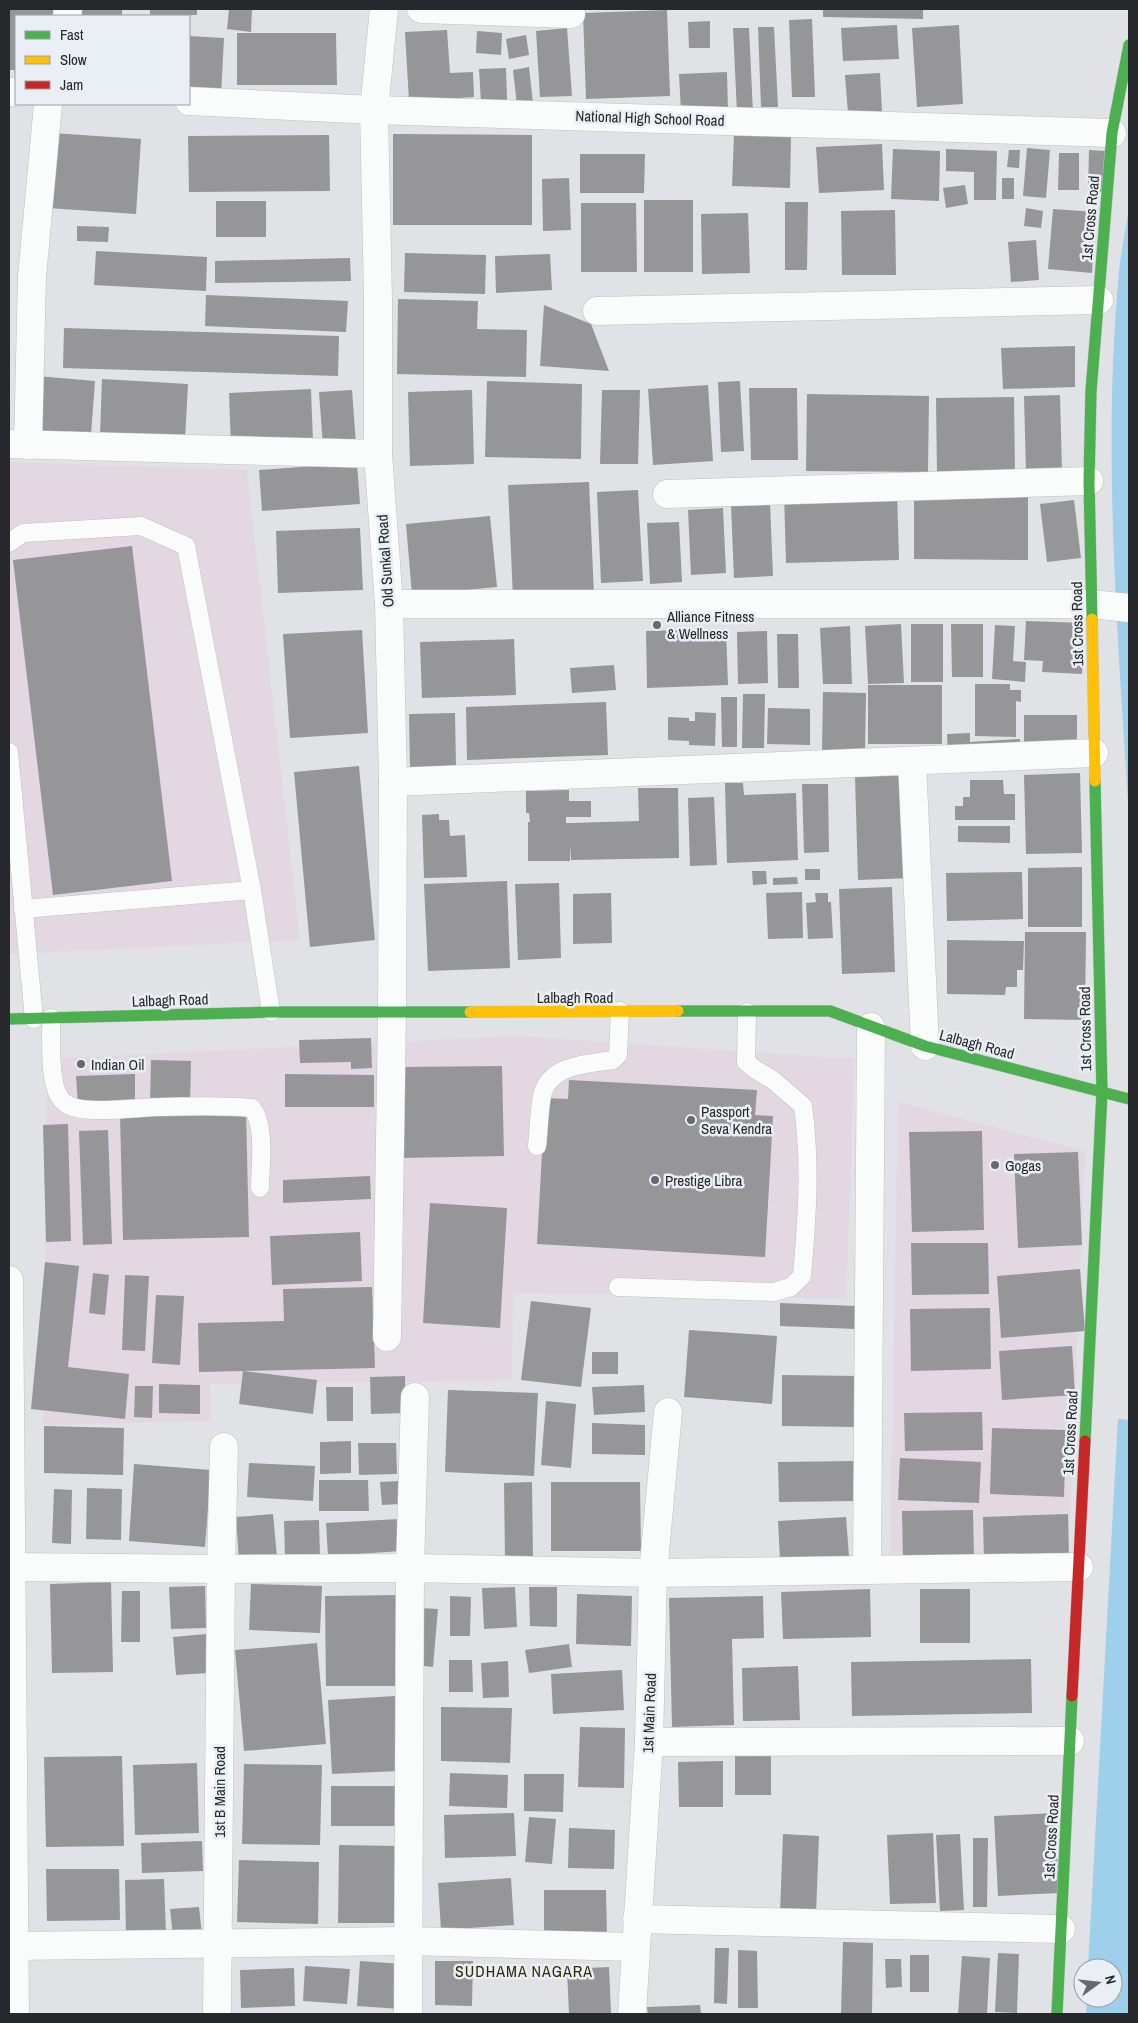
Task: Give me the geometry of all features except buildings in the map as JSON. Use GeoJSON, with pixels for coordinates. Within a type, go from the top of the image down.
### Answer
{"type":"FeatureCollection","features":[{"type":"Feature","properties":{"kind":"street","name":"Old Sunkal Road"},"geometry":{"type":"LineString","coordinates":[[384,9],[374,110],[378,299],[378,454],[389,604],[393,782],[387,1337]]}},
{"type":"Feature","properties":{"kind":"street"},"geometry":{"type":"LineString","coordinates":[[421,9],[572,14]]}},
{"type":"Feature","properties":{"kind":"street","name":"1st Cross Road"},"geometry":{"type":"LineString","coordinates":[[1057,2014],[1102,1092],[1089,481],[1091,391],[1112,133],[1129,45]]}},
{"type":"Feature","properties":{"kind":"street","name":"National High School Road"},"geometry":{"type":"LineString","coordinates":[[190,100],[374,110],[1112,133]]}},
{"type":"Feature","properties":{"kind":"street"},"geometry":{"type":"LineString","coordinates":[[48,105],[18,445],[378,454]]}},
{"type":"Feature","properties":{"kind":"street"},"geometry":{"type":"LineString","coordinates":[[597,311],[1099,300]]}},
{"type":"Feature","properties":{"kind":"street"},"geometry":{"type":"LineString","coordinates":[[667,494],[1089,481]]}},
{"type":"Feature","properties":{"kind":"street"},"geometry":{"type":"LineString","coordinates":[[389,604],[1091,604],[1125,608]]}},
{"type":"Feature","properties":{"kind":"street"},"geometry":{"type":"LineString","coordinates":[[393,782],[1094,753]]}},
{"type":"Feature","properties":{"kind":"street"},"geometry":{"type":"LineString","coordinates":[[912,761],[925,1046]]}},
{"type":"Feature","properties":{"kind":"street","name":"Lalbagh Road"},"geometry":{"type":"LineString","coordinates":[[9,1019],[272,1012],[830,1012],[925,1046],[1129,1099]]}},
{"type":"Feature","properties":{"kind":"street"},"geometry":{"type":"LineString","coordinates":[[867,1569],[871,1026]]}},
{"type":"Feature","properties":{"kind":"street"},"geometry":{"type":"LineString","coordinates":[[9,1280],[11,1902],[15,2014]]}},
{"type":"Feature","properties":{"kind":"street"},"geometry":{"type":"LineString","coordinates":[[408,2014],[410,1568],[415,1397]]}},
{"type":"Feature","properties":{"kind":"street","name":"1st Main Road"},"geometry":{"type":"LineString","coordinates":[[632,2014],[649,1742],[653,1573],[668,1412]]}},
{"type":"Feature","properties":{"kind":"street","name":"1st B Main Road"},"geometry":{"type":"LineString","coordinates":[[216,2014],[224,1447]]}},
{"type":"Feature","properties":{"kind":"street"},"geometry":{"type":"LineString","coordinates":[[11,1567],[410,1568],[653,1573],[1079,1566]]}},
{"type":"Feature","properties":{"kind":"street"},"geometry":{"type":"LineString","coordinates":[[649,1742],[1070,1741]]}},
{"type":"Feature","properties":{"kind":"street"},"geometry":{"type":"LineString","coordinates":[[637,1918],[1061,1929]]}},
{"type":"Feature","properties":{"kind":"street"},"geometry":{"type":"LineString","coordinates":[[14,1946],[408,1941],[635,1948]]}},
{"type":"Feature","properties":{"kind":"lane"},"geometry":{"type":"LineString","coordinates":[[9,544],[23,534],[141,526],[186,546],[252,890],[272,1012]]}},
{"type":"Feature","properties":{"kind":"lane"},"geometry":{"type":"LineString","coordinates":[[9,752],[34,1018]]}},
{"type":"Feature","properties":{"kind":"lane"},"geometry":{"type":"LineString","coordinates":[[23,909],[252,890]]}},
{"type":"Feature","properties":{"kind":"lane"},"geometry":{"type":"LineString","coordinates":[[537,1146],[543,1092],[556,1075],[565,1069],[613,1060],[618,1055],[620,1011]]}},
{"type":"Feature","properties":{"kind":"lane"},"geometry":{"type":"LineString","coordinates":[[618,1287],[774,1292],[791,1287],[802,1276],[808,1200],[808,1142],[803,1106],[772,1080],[746,1062],[747,1012]]}},
{"type":"Feature","properties":{"kind":"lane"},"geometry":{"type":"LineString","coordinates":[[52,1018],[53,1076],[56,1091],[64,1103],[78,1109],[99,1110],[159,1107],[252,1108],[256,1113],[260,1129],[260,1188]]}},
{"type":"Feature","properties":{"kind":"shaded area"},"geometry":{"type":"Polygon","coordinates":[[[9,462],[247,470],[300,940],[9,954],[9,462]]]}},
{"type":"Feature","properties":{"kind":"shaded area"},"geometry":{"type":"Polygon","coordinates":[[[517,1036],[855,1059],[846,1299],[513,1293],[512,1380],[210,1384],[211,1421],[43,1425],[47,1059],[517,1036]]]}},
{"type":"Feature","properties":{"kind":"shaded area"},"geometry":{"type":"Polygon","coordinates":[[[898,1102],[1085,1151],[1068,1564],[890,1558],[898,1102]]]}},
{"type":"Feature","properties":{"kind":"water"},"geometry":{"type":"Polygon","coordinates":[[[1129,208],[1129,818],[1114,545],[1112,408],[1114,340],[1120,264],[1129,208]]]}},
{"type":"Feature","properties":{"kind":"water"},"geometry":{"type":"Polygon","coordinates":[[[1118,1419],[1129,1420],[1129,2014],[1086,2014],[1086,2008],[1123,2008],[1123,1958],[1089,1958],[1118,1419]]]}},
{"type":"Feature","properties":{"kind":"traffic: fast"},"geometry":{"type":"LineString","coordinates":[[1092,619],[1089,481],[1091,391],[1112,133],[1129,45]]}},
{"type":"Feature","properties":{"kind":"traffic: fast"},"geometry":{"type":"LineString","coordinates":[[1085,1441],[1102,1092],[1095,781]]}},
{"type":"Feature","properties":{"kind":"traffic: fast"},"geometry":{"type":"LineString","coordinates":[[678,1011],[830,1011],[925,1046],[1129,1099]]}},
{"type":"Feature","properties":{"kind":"traffic: fast"},"geometry":{"type":"LineString","coordinates":[[9,1019],[271,1012],[470,1012]]}},
{"type":"Feature","properties":{"kind":"traffic: fast"},"geometry":{"type":"LineString","coordinates":[[1057,2014],[1072,1696]]}},
{"type":"Feature","properties":{"kind":"traffic: slow"},"geometry":{"type":"LineString","coordinates":[[1092,619],[1095,781]]}},
{"type":"Feature","properties":{"kind":"traffic: slow"},"geometry":{"type":"LineString","coordinates":[[470,1012],[678,1011]]}},
{"type":"Feature","properties":{"kind":"traffic: jam"},"geometry":{"type":"LineString","coordinates":[[1072,1696],[1085,1441]]}},
{"type":"Feature","properties":{"kind":"place","name":"Alliance Fitness & Wellness"},"geometry":{"type":"Point","coordinates":[657,625]}},
{"type":"Feature","properties":{"kind":"place","name":"Indian Oil"},"geometry":{"type":"Point","coordinates":[81,1064]}},
{"type":"Feature","properties":{"kind":"place","name":"Passport Seva Kendra"},"geometry":{"type":"Point","coordinates":[691,1120]}},
{"type":"Feature","properties":{"kind":"place","name":"Gogas"},"geometry":{"type":"Point","coordinates":[995,1165]}},
{"type":"Feature","properties":{"kind":"place","name":"Prestige Libra"},"geometry":{"type":"Point","coordinates":[655,1180]}},
{"type":"Feature","properties":{"kind":"district","name":"SUDHAMA NAGARA"},"geometry":{"type":"Point","coordinates":[524,1971]}}]}
